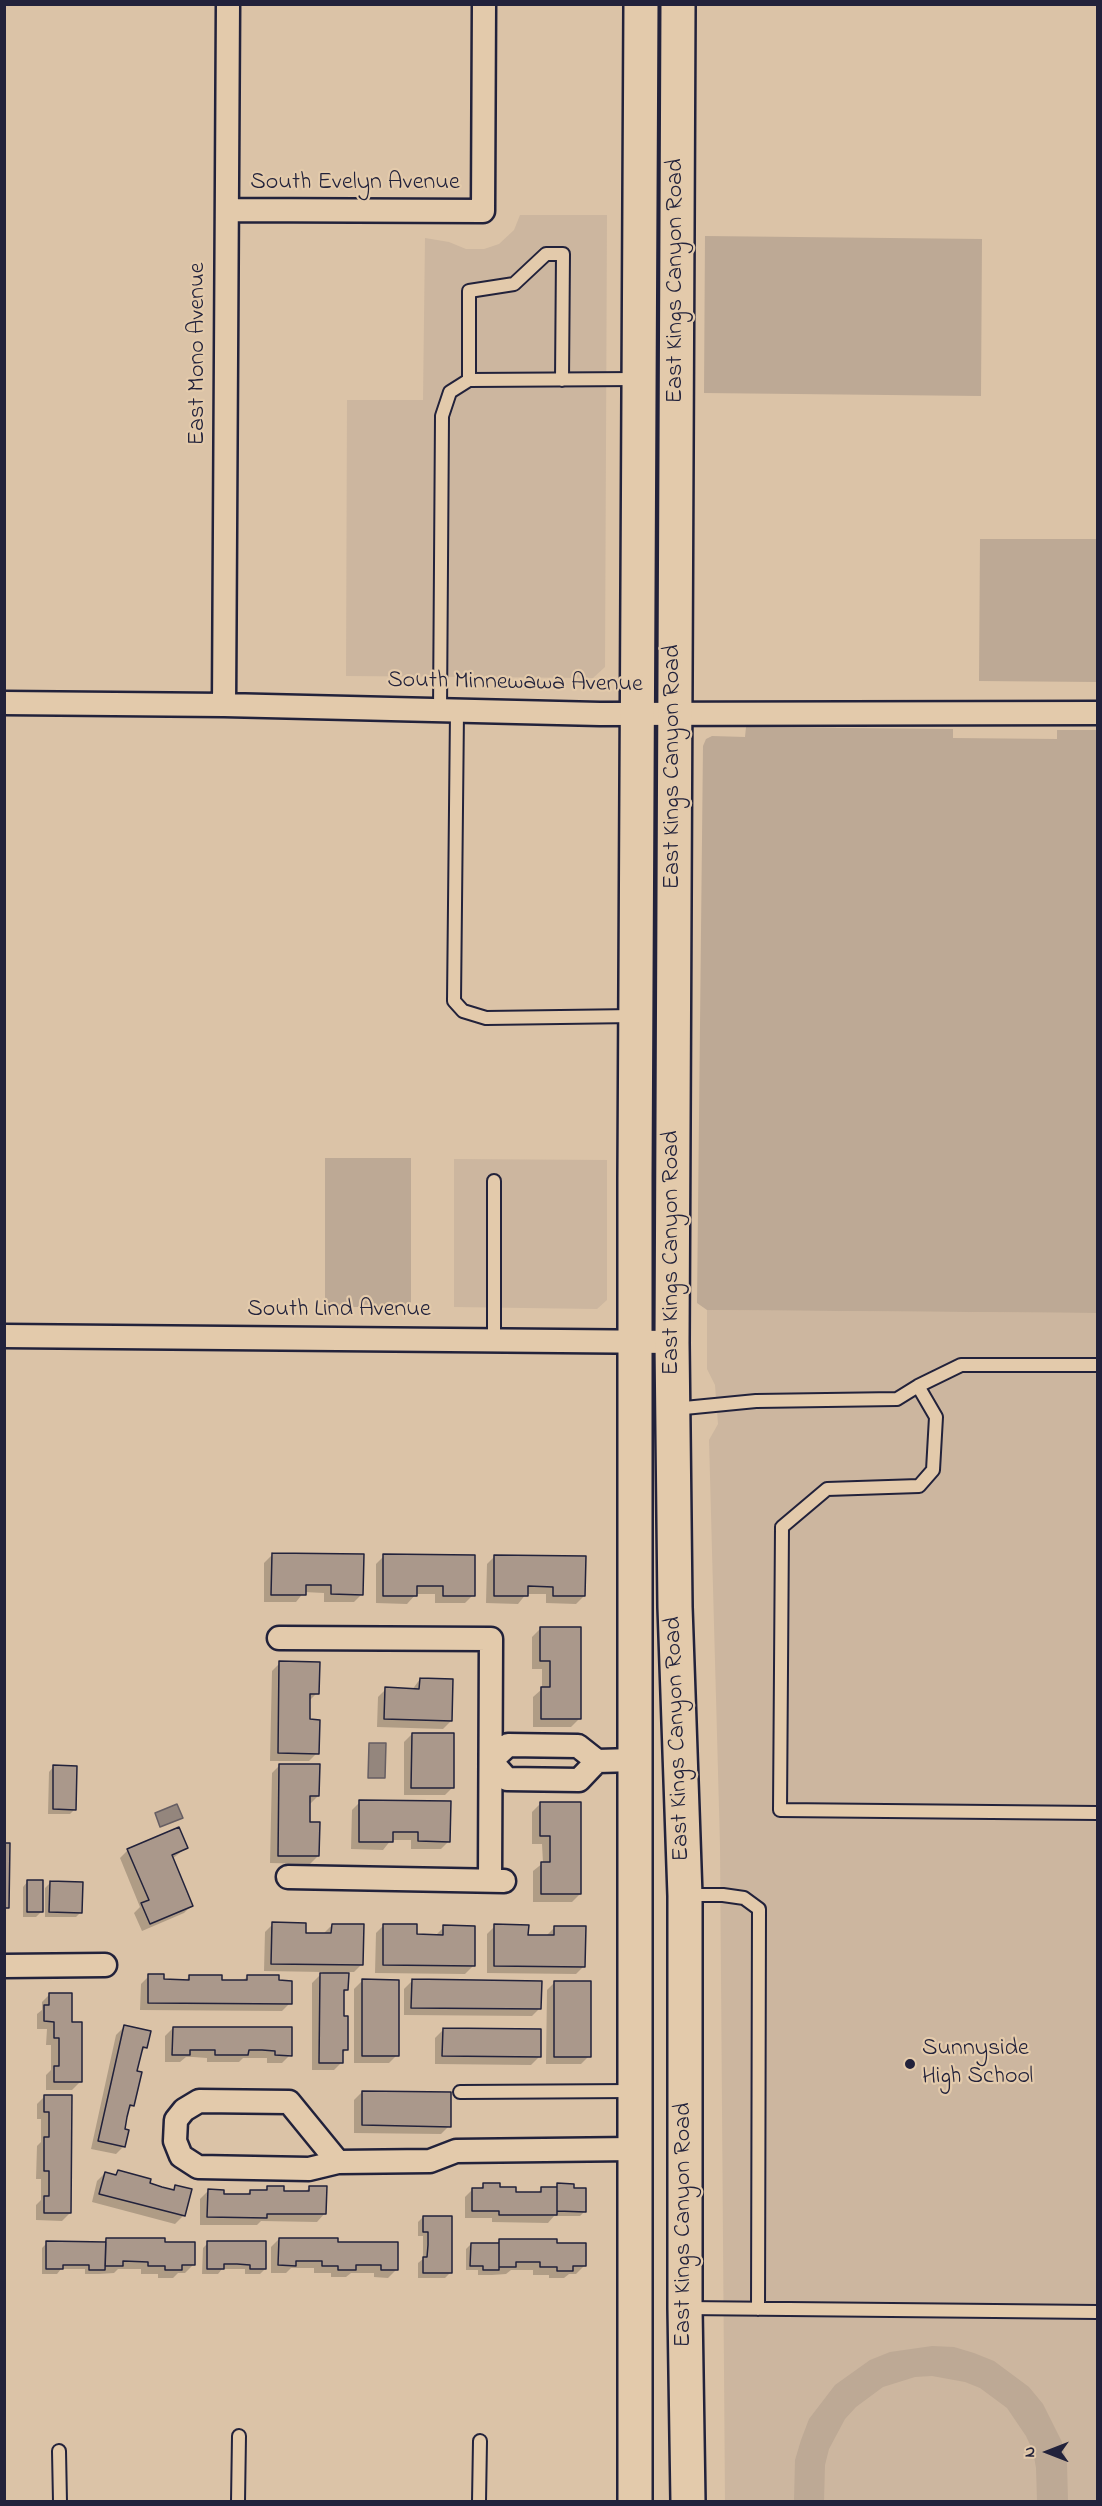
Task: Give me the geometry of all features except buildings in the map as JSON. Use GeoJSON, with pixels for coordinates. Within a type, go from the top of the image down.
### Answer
{"type":"FeatureCollection","features":[{"type":"Feature","properties":{"kind":"main road","name":"East Kings Canyon Road"},"geometry":{"type":"LineString","coordinates":[[634,2502],[634,1342],[641,4]]}},
{"type":"Feature","properties":{"kind":"main road","name":"East Kings Canyon Road"},"geometry":{"type":"LineString","coordinates":[[678,4],[672,1342],[675,1607],[685,1896],[685,2308],[688,2502]]}},
{"type":"Feature","properties":{"kind":"street","name":"East Mono Avenue"},"geometry":{"type":"LineString","coordinates":[[224,705],[228,4]]}},
{"type":"Feature","properties":{"kind":"street","name":"South Evelyn Avenue"},"geometry":{"type":"LineString","coordinates":[[227,210],[483,211],[484,4]]}},
{"type":"Feature","properties":{"kind":"street","name":"South Minnewawa Avenue"},"geometry":{"type":"LineString","coordinates":[[4,703],[224,705],[637,714],[1098,713]]}},
{"type":"Feature","properties":{"kind":"street","name":"South Lind Avenue"},"geometry":{"type":"LineString","coordinates":[[4,1336],[672,1342]]}},
{"type":"Feature","properties":{"kind":"street"},"geometry":{"type":"LineString","coordinates":[[279,1638],[491,1639],[491,1761],[497,1881],[288,1877]]}},
{"type":"Feature","properties":{"kind":"street"},"geometry":{"type":"LineString","coordinates":[[491,1761],[508,1745],[578,1746],[597,1761],[635,1761]]}},
{"type":"Feature","properties":{"kind":"street"},"geometry":{"type":"LineString","coordinates":[[491,1761],[507,1779],[579,1780],[597,1761]]}},
{"type":"Feature","properties":{"kind":"street"},"geometry":{"type":"LineString","coordinates":[[4,1966],[105,1965]]}},
{"type":"Feature","properties":{"kind":"street"},"geometry":{"type":"LineString","coordinates":[[338,2162],[289,2102],[199,2101],[184,2109],[176,2120],[175,2141],[181,2156],[198,2167],[309,2169],[338,2162],[430,2161],[456,2151],[633,2149]]}},
{"type":"Feature","properties":{"kind":"lane"},"geometry":{"type":"LineString","coordinates":[[469,380],[469,291],[514,284],[546,254],[562,254],[562,380]]}},
{"type":"Feature","properties":{"kind":"lane"},"geometry":{"type":"LineString","coordinates":[[636,1016],[486,1018],[463,1011],[454,1001],[442,416],[450,392],[469,380],[640,379]]}},
{"type":"Feature","properties":{"kind":"lane"},"geometry":{"type":"LineString","coordinates":[[494,1181],[494,1340]]}},
{"type":"Feature","properties":{"kind":"lane"},"geometry":{"type":"LineString","coordinates":[[673,1409],[756,1401],[897,1399],[961,1365],[1098,1365]]}},
{"type":"Feature","properties":{"kind":"lane"},"geometry":{"type":"LineString","coordinates":[[918,1386],[936,1417],[933,1470],[919,1486],[827,1489],[782,1527],[780,1810],[1098,1813]]}},
{"type":"Feature","properties":{"kind":"lane"},"geometry":{"type":"LineString","coordinates":[[685,1896],[723,1895],[744,1898],[759,1910],[758,2309]]}},
{"type":"Feature","properties":{"kind":"lane"},"geometry":{"type":"LineString","coordinates":[[460,2092],[633,2091]]}},
{"type":"Feature","properties":{"kind":"lane"},"geometry":{"type":"LineString","coordinates":[[685,2308],[1098,2312]]}},
{"type":"Feature","properties":{"kind":"lane"},"geometry":{"type":"LineString","coordinates":[[238,2502],[239,2436]]}},
{"type":"Feature","properties":{"kind":"lane"},"geometry":{"type":"LineString","coordinates":[[478,2502],[480,2441]]}},
{"type":"Feature","properties":{"kind":"lane"},"geometry":{"type":"LineString","coordinates":[[59,2451],[60,2502]]}},
{"type":"Feature","properties":{"kind":"shaded area"},"geometry":{"type":"Polygon","coordinates":[[[520,215],[607,215],[605,667],[593,678],[346,676],[347,400],[423,400],[425,238],[449,242],[466,249],[484,249],[499,244],[514,230],[520,215]]]}},
{"type":"Feature","properties":{"kind":"shaded area"},"geometry":{"type":"Polygon","coordinates":[[[705,236],[982,239],[981,396],[704,393],[705,236]]]}},
{"type":"Feature","properties":{"kind":"shaded area"},"geometry":{"type":"Polygon","coordinates":[[[980,539],[1097,539],[1097,682],[979,681],[980,539]]]}},
{"type":"Feature","properties":{"kind":"shaded area"},"geometry":{"type":"Polygon","coordinates":[[[746,727],[953,729],[953,738],[1057,739],[1057,730],[1097,730],[1097,1313],[707,1310],[697,1303],[703,746],[706,739],[712,736],[745,737],[746,727]]]}},
{"type":"Feature","properties":{"kind":"shaded area"},"geometry":{"type":"Polygon","coordinates":[[[325,1158],[411,1158],[411,1307],[325,1307],[325,1158]]]}},
{"type":"Feature","properties":{"kind":"shaded area"},"geometry":{"type":"Polygon","coordinates":[[[454,1159],[607,1160],[607,1300],[597,1309],[454,1307],[454,1159]]]}},
{"type":"Feature","properties":{"kind":"shaded area"},"geometry":{"type":"Polygon","coordinates":[[[707,1310],[1097,1313],[1097,2501],[725,2501],[720,1845],[709,1440],[718,1424],[715,1385],[707,1369],[707,1310]]]}},
{"type":"Feature","properties":{"kind":"shaded area"},"geometry":{"type":"Polygon","coordinates":[[[369,1743],[386,1743],[385,1778],[368,1778],[369,1743]]]}},
{"type":"Feature","properties":{"kind":"shaded area"},"geometry":{"type":"Polygon","coordinates":[[[177,1804],[183,1818],[160,1827],[155,1813],[177,1804]]]}},
{"type":"Feature","properties":{"kind":"shaded area"},"geometry":{"type":"Polygon","coordinates":[[[932,2346],[954,2347],[994,2361],[1029,2387],[1043,2404],[1062,2442],[1067,2464],[1068,2501],[1037,2501],[1033,2451],[1007,2408],[980,2388],[965,2382],[932,2376],[915,2377],[883,2387],[856,2407],[845,2419],[829,2449],[825,2465],[824,2501],[794,2501],[795,2460],[801,2440],[809,2419],[835,2385],[870,2360],[890,2352],[932,2346]]]}},
{"type":"Feature","properties":{"kind":"place","name":"Sunnyside High School"},"geometry":{"type":"Point","coordinates":[910,2064]}}]}
